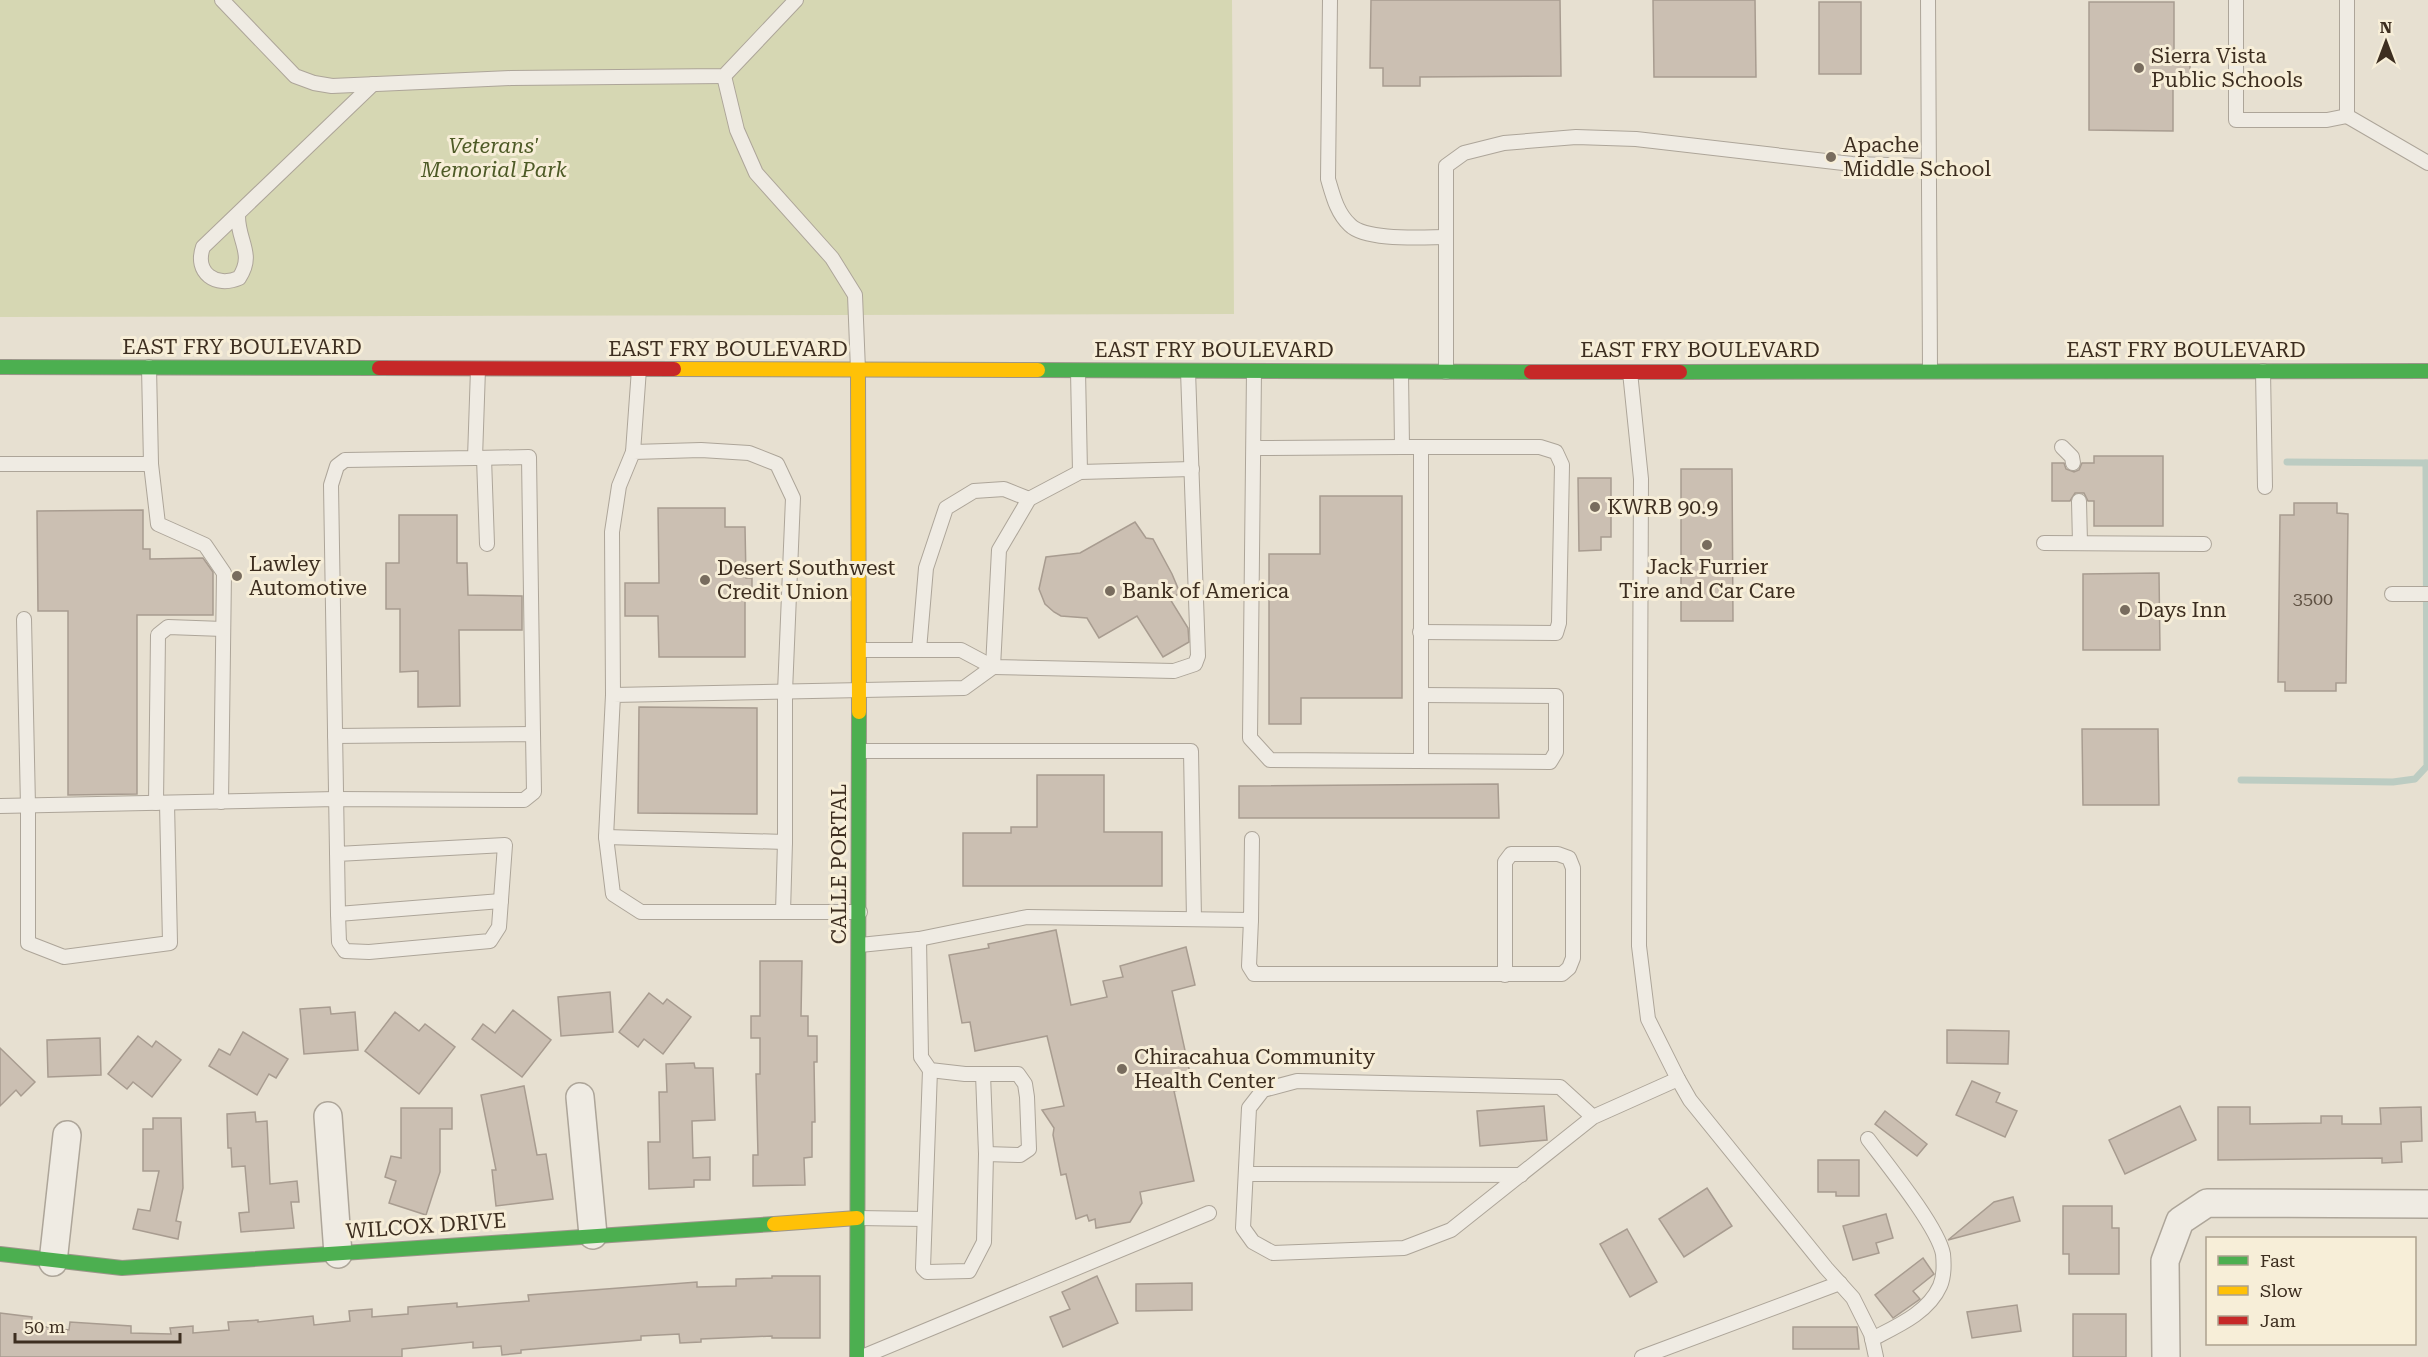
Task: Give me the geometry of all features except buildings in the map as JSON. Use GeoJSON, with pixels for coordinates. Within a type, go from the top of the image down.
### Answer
{"type":"FeatureCollection","features":[{"type":"Feature","properties":{"kind":"main road","name":"EAST FRY BOULEVARD"},"geometry":{"type":"LineString","coordinates":[[0,367],[1401,372],[2428,371]]}},
{"type":"Feature","properties":{"kind":"main road","name":"CALLE PORTAL"},"geometry":{"type":"LineString","coordinates":[[856,1357],[860,945],[858,370]]}},
{"type":"Feature","properties":{"kind":"main road","name":"WILCOX DRIVE"},"geometry":{"type":"LineString","coordinates":[[0,1254],[53,1262],[122,1268],[856,1218]]}},
{"type":"Feature","properties":{"kind":"street"},"geometry":{"type":"LineString","coordinates":[[580,1097],[593,1235]]}},
{"type":"Feature","properties":{"kind":"street"},"geometry":{"type":"LineString","coordinates":[[328,1116],[338,1254]]}},
{"type":"Feature","properties":{"kind":"street"},"geometry":{"type":"LineString","coordinates":[[53,1262],[67,1135]]}},
{"type":"Feature","properties":{"kind":"street"},"geometry":{"type":"LineString","coordinates":[[2166,1357],[2165,1261],[2180,1221],[2207,1203],[2428,1204]]}},
{"type":"Feature","properties":{"kind":"lane"},"geometry":{"type":"LineString","coordinates":[[222,0],[295,76],[314,83],[332,86],[511,78],[724,76],[796,0]]}},
{"type":"Feature","properties":{"kind":"lane"},"geometry":{"type":"LineString","coordinates":[[1330,0],[1328,179],[1335,205],[1351,227],[1376,236],[1446,237]]}},
{"type":"Feature","properties":{"kind":"lane"},"geometry":{"type":"LineString","coordinates":[[1928,0],[1930,370]]}},
{"type":"Feature","properties":{"kind":"lane"},"geometry":{"type":"LineString","coordinates":[[2236,0],[2235,120],[2327,120],[2347,116],[2428,164]]}},
{"type":"Feature","properties":{"kind":"lane"},"geometry":{"type":"LineString","coordinates":[[2347,0],[2347,116]]}},
{"type":"Feature","properties":{"kind":"lane"},"geometry":{"type":"LineString","coordinates":[[724,76],[737,130],[756,173],[832,258],[855,295],[858,370]]}},
{"type":"Feature","properties":{"kind":"lane"},"geometry":{"type":"LineString","coordinates":[[238,216],[239,235],[246,250],[248,263],[239,278],[220,282],[209,277],[203,268],[200,256],[204,247],[373,84]]}},
{"type":"Feature","properties":{"kind":"lane"},"geometry":{"type":"LineString","coordinates":[[1446,372],[1446,166],[1464,153],[1504,143],[1576,137],[1636,139],[1852,164],[1929,166]]}},
{"type":"Feature","properties":{"kind":"lane"},"geometry":{"type":"LineString","coordinates":[[149,367],[151,464],[158,524],[205,544],[224,573],[221,802]]}},
{"type":"Feature","properties":{"kind":"lane"},"geometry":{"type":"LineString","coordinates":[[478,369],[479,458],[487,544]]}},
{"type":"Feature","properties":{"kind":"lane"},"geometry":{"type":"LineString","coordinates":[[639,369],[633,452],[618,486],[612,532],[613,695],[606,837],[613,894],[641,912],[860,912]]}},
{"type":"Feature","properties":{"kind":"lane"},"geometry":{"type":"LineString","coordinates":[[1078,371],[1080,472]]}},
{"type":"Feature","properties":{"kind":"lane"},"geometry":{"type":"LineString","coordinates":[[859,650],[961,650],[993,667],[1174,671],[1195,664],[1198,656],[1188,371]]}},
{"type":"Feature","properties":{"kind":"lane"},"geometry":{"type":"LineString","coordinates":[[1254,371],[1250,738],[1270,760],[1550,762],[1556,752],[1556,696],[1421,695]]}},
{"type":"Feature","properties":{"kind":"lane"},"geometry":{"type":"LineString","coordinates":[[2263,371],[2265,487]]}},
{"type":"Feature","properties":{"kind":"lane"},"geometry":{"type":"LineString","coordinates":[[1401,372],[1402,447]]}},
{"type":"Feature","properties":{"kind":"lane"},"geometry":{"type":"LineString","coordinates":[[1630,372],[1641,479],[1639,946],[1648,1019],[1690,1100],[1853,1298],[1872,1339],[1876,1357]]}},
{"type":"Feature","properties":{"kind":"lane"},"geometry":{"type":"LineString","coordinates":[[1421,447],[1421,761]]}},
{"type":"Feature","properties":{"kind":"lane"},"geometry":{"type":"LineString","coordinates":[[1254,448],[1540,447],[1556,452],[1562,465],[1559,623],[1556,633],[1420,632]]}},
{"type":"Feature","properties":{"kind":"lane"},"geometry":{"type":"LineString","coordinates":[[2062,447],[2072,457],[2073,463]]}},
{"type":"Feature","properties":{"kind":"lane"},"geometry":{"type":"LineString","coordinates":[[633,452],[701,450],[749,453],[777,464],[793,498],[785,692],[783,912]]}},
{"type":"Feature","properties":{"kind":"lane"},"geometry":{"type":"LineString","coordinates":[[0,806],[336,799],[524,800],[534,792],[529,457],[345,460],[337,466],[331,485],[336,799],[338,914],[339,942],[345,951],[369,952],[490,941],[499,927],[505,845],[337,854]]}},
{"type":"Feature","properties":{"kind":"lane"},"geometry":{"type":"LineString","coordinates":[[0,464],[151,464]]}},
{"type":"Feature","properties":{"kind":"lane"},"geometry":{"type":"LineString","coordinates":[[993,667],[999,550],[1029,499],[1080,472],[1192,469]]}},
{"type":"Feature","properties":{"kind":"lane"},"geometry":{"type":"LineString","coordinates":[[919,650],[926,567],[946,508],[974,491],[1004,489],[1029,499]]}},
{"type":"Feature","properties":{"kind":"lane"},"geometry":{"type":"LineString","coordinates":[[2079,501],[2080,543]]}},
{"type":"Feature","properties":{"kind":"lane"},"geometry":{"type":"LineString","coordinates":[[2044,543],[2204,544]]}},
{"type":"Feature","properties":{"kind":"lane"},"geometry":{"type":"LineString","coordinates":[[2392,594],[2428,594]]}},
{"type":"Feature","properties":{"kind":"lane"},"geometry":{"type":"LineString","coordinates":[[24,619],[28,943],[64,957],[170,943],[161,803],[158,635],[168,627],[224,629]]}},
{"type":"Feature","properties":{"kind":"lane"},"geometry":{"type":"LineString","coordinates":[[613,695],[964,688],[993,667]]}},
{"type":"Feature","properties":{"kind":"lane"},"geometry":{"type":"LineString","coordinates":[[335,736],[533,734]]}},
{"type":"Feature","properties":{"kind":"lane"},"geometry":{"type":"LineString","coordinates":[[859,751],[1191,751],[1194,919]]}},
{"type":"Feature","properties":{"kind":"lane"},"geometry":{"type":"LineString","coordinates":[[606,837],[785,842]]}},
{"type":"Feature","properties":{"kind":"lane"},"geometry":{"type":"LineString","coordinates":[[1252,838],[1249,966],[1254,974],[1505,975],[1562,974],[1569,968],[1573,958],[1573,868],[1569,858],[1558,854],[1511,854],[1505,862],[1505,975]]}},
{"type":"Feature","properties":{"kind":"lane"},"geometry":{"type":"LineString","coordinates":[[338,914],[501,901]]}},
{"type":"Feature","properties":{"kind":"lane"},"geometry":{"type":"LineString","coordinates":[[860,945],[919,939],[1027,917],[1251,920]]}},
{"type":"Feature","properties":{"kind":"lane"},"geometry":{"type":"LineString","coordinates":[[919,939],[921,1057],[930,1070],[923,1268],[927,1272],[969,1271],[984,1242],[986,1154],[983,1074]]}},
{"type":"Feature","properties":{"kind":"lane"},"geometry":{"type":"LineString","coordinates":[[930,1070],[1018,1074],[1025,1084],[1029,1149],[1020,1155],[986,1154]]}},
{"type":"Feature","properties":{"kind":"lane"},"geometry":{"type":"LineString","coordinates":[[1593,1117],[1560,1087],[1297,1081],[1263,1090],[1249,1108],[1243,1227],[1253,1242],[1274,1253],[1404,1248],[1451,1230],[1593,1117],[1678,1079]]}},
{"type":"Feature","properties":{"kind":"lane"},"geometry":{"type":"LineString","coordinates":[[1868,1139],[1932,1229],[1942,1252],[1943,1269],[1940,1286],[1921,1310],[1906,1322],[1872,1339]]}},
{"type":"Feature","properties":{"kind":"lane"},"geometry":{"type":"LineString","coordinates":[[1246,1174],[1521,1175]]}},
{"type":"Feature","properties":{"kind":"lane"},"geometry":{"type":"LineString","coordinates":[[862,1357],[1209,1213]]}},
{"type":"Feature","properties":{"kind":"lane"},"geometry":{"type":"LineString","coordinates":[[856,1218],[924,1219]]}},
{"type":"Feature","properties":{"kind":"lane"},"geometry":{"type":"LineString","coordinates":[[1642,1357],[1840,1283]]}},
{"type":"Feature","properties":{"kind":"green space","name":"Veterans' Memorial Park"},"geometry":{"type":"Polygon","coordinates":[[[0,0],[1232,0],[1234,314],[0,317],[0,0]]]}},
{"type":"Feature","properties":{"kind":"waterway"},"geometry":{"type":"LineString","coordinates":[[2287,462],[2428,463]]}},
{"type":"Feature","properties":{"kind":"waterway"},"geometry":{"type":"LineString","coordinates":[[2241,780],[2393,782],[2415,779],[2427,766],[2426,463]]}},
{"type":"Feature","properties":{"kind":"traffic: fast"},"geometry":{"type":"LineString","coordinates":[[0,367],[379,368]]}},
{"type":"Feature","properties":{"kind":"traffic: fast"},"geometry":{"type":"LineString","coordinates":[[1038,370],[1531,372]]}},
{"type":"Feature","properties":{"kind":"traffic: fast"},"geometry":{"type":"LineString","coordinates":[[1680,372],[2428,371]]}},
{"type":"Feature","properties":{"kind":"traffic: fast"},"geometry":{"type":"LineString","coordinates":[[857,1357],[859,712]]}},
{"type":"Feature","properties":{"kind":"traffic: fast"},"geometry":{"type":"LineString","coordinates":[[0,1254],[122,1268],[774,1224]]}},
{"type":"Feature","properties":{"kind":"traffic: slow"},"geometry":{"type":"LineString","coordinates":[[674,369],[1038,370]]}},
{"type":"Feature","properties":{"kind":"traffic: slow"},"geometry":{"type":"LineString","coordinates":[[858,370],[859,712]]}},
{"type":"Feature","properties":{"kind":"traffic: slow"},"geometry":{"type":"LineString","coordinates":[[774,1224],[857,1218]]}},
{"type":"Feature","properties":{"kind":"traffic: jam"},"geometry":{"type":"LineString","coordinates":[[379,368],[674,369]]}},
{"type":"Feature","properties":{"kind":"traffic: jam"},"geometry":{"type":"LineString","coordinates":[[1531,372],[1680,372]]}},
{"type":"Feature","properties":{"kind":"place","name":"Sierra Vista Public Schools"},"geometry":{"type":"Point","coordinates":[2139,68]}},
{"type":"Feature","properties":{"kind":"place","name":"Apache Middle School"},"geometry":{"type":"Point","coordinates":[1831,157]}},
{"type":"Feature","properties":{"kind":"place","name":"KWRB 90.9"},"geometry":{"type":"Point","coordinates":[1595,507]}},
{"type":"Feature","properties":{"kind":"place","name":"Jack Furrier Tire and Car Care"},"geometry":{"type":"Point","coordinates":[1707,545]}},
{"type":"Feature","properties":{"kind":"place","name":"Lawley Automotive"},"geometry":{"type":"Point","coordinates":[237,576]}},
{"type":"Feature","properties":{"kind":"place","name":"Desert Southwest Credit Union"},"geometry":{"type":"Point","coordinates":[705,580]}},
{"type":"Feature","properties":{"kind":"place","name":"Bank of America"},"geometry":{"type":"Point","coordinates":[1110,591]}},
{"type":"Feature","properties":{"kind":"place","name":"Days Inn"},"geometry":{"type":"Point","coordinates":[2125,610]}},
{"type":"Feature","properties":{"kind":"place","name":"Chiracahua Community Health Center"},"geometry":{"type":"Point","coordinates":[1122,1069]}}]}
